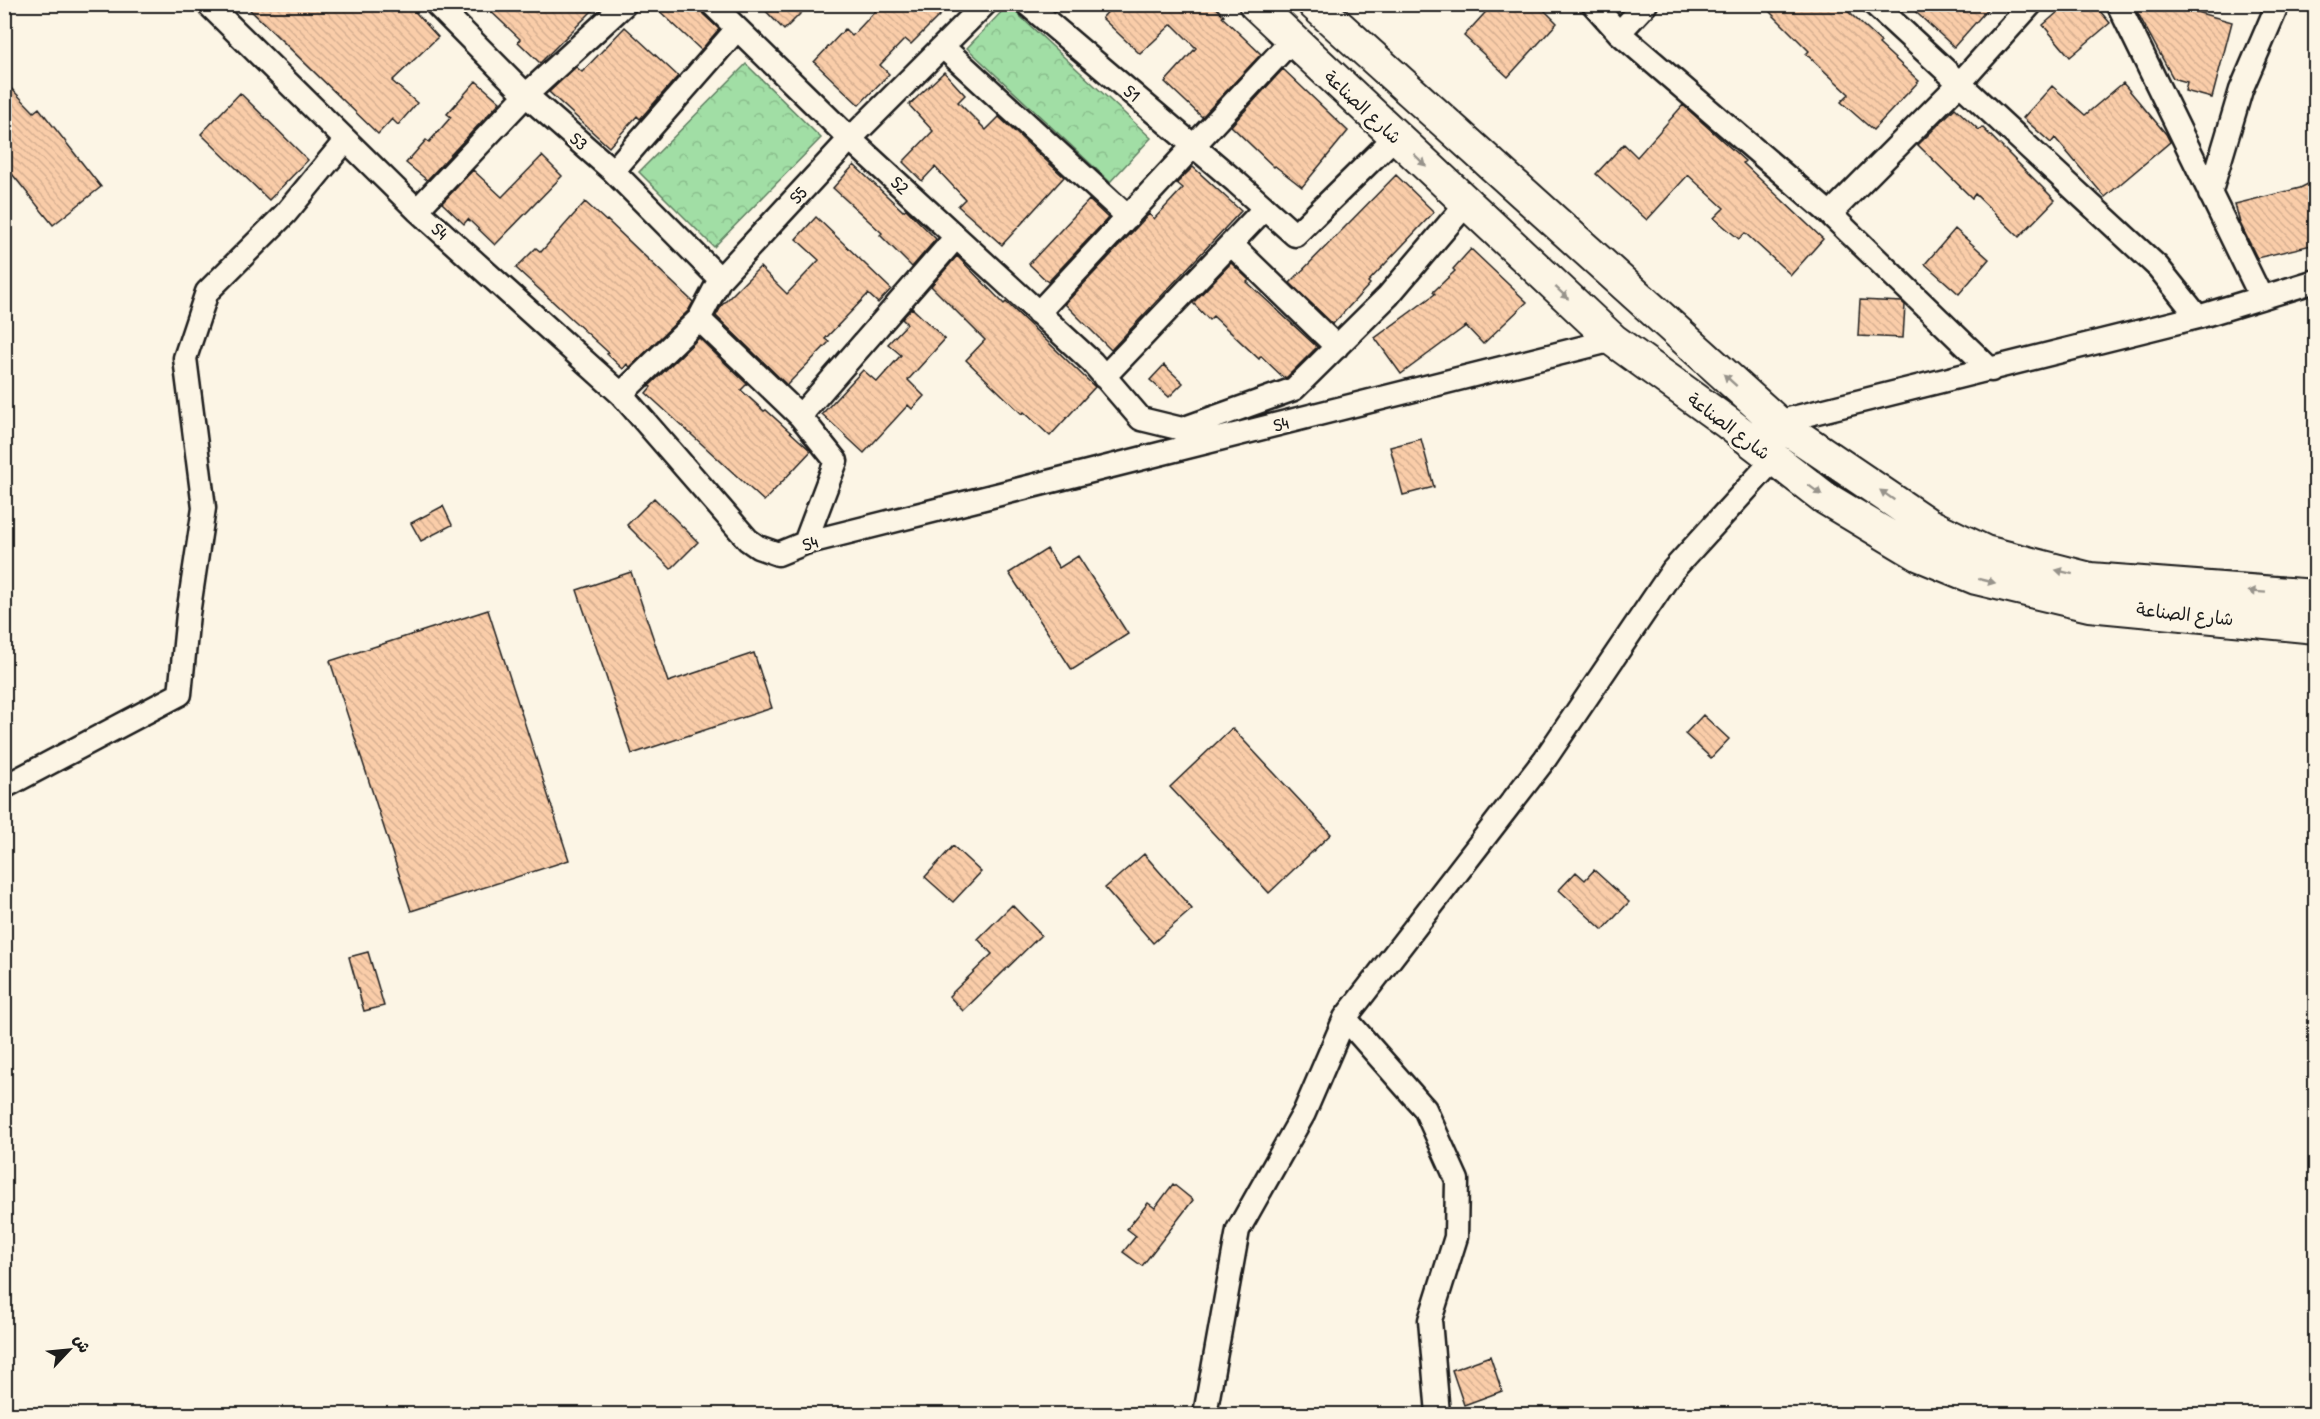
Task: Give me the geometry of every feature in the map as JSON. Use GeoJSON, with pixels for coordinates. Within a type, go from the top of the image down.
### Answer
{"type":"FeatureCollection","features":[{"type":"Feature","properties":{"kind":"main road","name":"شارع الصناعة"},"geometry":{"type":"LineString","coordinates":[[1255,4],[1613,340],[1825,498],[1920,555],[1976,578],[2089,605],[2316,627]]}},
{"type":"Feature","properties":{"kind":"main road","name":"شارع الصناعة"},"geometry":{"type":"LineString","coordinates":[[1314,4],[1777,422],[1929,525],[1985,552],[2090,579],[2316,596]]}},
{"type":"Feature","properties":{"kind":"street","name":"S4"},"geometry":{"type":"LineString","coordinates":[[208,4],[417,210],[621,394],[748,540],[758,547],[778,554],[805,543],[1613,340]]}},
{"type":"Feature","properties":{"kind":"street","name":"S3"},"geometry":{"type":"LineString","coordinates":[[436,4],[526,95],[613,171],[720,279]]}},
{"type":"Feature","properties":{"kind":"street"},"geometry":{"type":"LineString","coordinates":[[417,210],[526,95],[625,4]]}},
{"type":"Feature","properties":{"kind":"street","name":"S2"},"geometry":{"type":"LineString","coordinates":[[712,4],[850,139],[1098,370],[1141,419],[1182,429],[1294,389],[1388,296],[1466,204]]}},
{"type":"Feature","properties":{"kind":"street","name":"S5"},"geometry":{"type":"LineString","coordinates":[[621,394],[699,319],[720,279],[850,139],[985,4]]}},
{"type":"Feature","properties":{"kind":"street","name":"S1"},"geometry":{"type":"LineString","coordinates":[[1027,4],[1295,235],[1395,137]]}},
{"type":"Feature","properties":{"kind":"street"},"geometry":{"type":"LineString","coordinates":[[1593,4],[1619,33],[1830,214],[1991,370]]}},
{"type":"Feature","properties":{"kind":"street"},"geometry":{"type":"LineString","coordinates":[[1619,33],[1646,4]]}},
{"type":"Feature","properties":{"kind":"street"},"geometry":{"type":"LineString","coordinates":[[1874,4],[2158,267],[2198,317]]}},
{"type":"Feature","properties":{"kind":"street"},"geometry":{"type":"LineString","coordinates":[[1830,214],[1959,84],[2031,4]]}},
{"type":"Feature","properties":{"kind":"street"},"geometry":{"type":"LineString","coordinates":[[2118,4],[2261,297]]}},
{"type":"Feature","properties":{"kind":"street"},"geometry":{"type":"LineString","coordinates":[[2211,194],[2241,90],[2278,4]]}},
{"type":"Feature","properties":{"kind":"street"},"geometry":{"type":"LineString","coordinates":[[613,171],[737,29]]}},
{"type":"Feature","properties":{"kind":"street"},"geometry":{"type":"LineString","coordinates":[[1038,313],[1292,39]]}},
{"type":"Feature","properties":{"kind":"street"},"geometry":{"type":"LineString","coordinates":[[943,47],[1128,217]]}},
{"type":"Feature","properties":{"kind":"street"},"geometry":{"type":"LineString","coordinates":[[4,787],[180,694],[188,614],[204,508],[185,358],[207,292],[286,213],[346,140]]}},
{"type":"Feature","properties":{"kind":"street"},"geometry":{"type":"LineString","coordinates":[[1098,370],[1231,244],[1265,208]]}},
{"type":"Feature","properties":{"kind":"street"},"geometry":{"type":"LineString","coordinates":[[800,416],[956,237]]}},
{"type":"Feature","properties":{"kind":"street"},"geometry":{"type":"LineString","coordinates":[[1231,244],[1337,347]]}},
{"type":"Feature","properties":{"kind":"street"},"geometry":{"type":"LineString","coordinates":[[1777,422],[2198,317],[2316,281]]}},
{"type":"Feature","properties":{"kind":"street"},"geometry":{"type":"LineString","coordinates":[[699,319],[800,416],[836,461],[805,543]]}},
{"type":"Feature","properties":{"kind":"street"},"geometry":{"type":"LineString","coordinates":[[1206,1414],[1238,1230],[1304,1113],[1345,1018],[1545,759],[1673,570],[1774,459]]}},
{"type":"Feature","properties":{"kind":"street"},"geometry":{"type":"LineString","coordinates":[[1345,1018],[1425,1109],[1457,1180],[1456,1237],[1430,1320],[1438,1414]]}},
{"type":"Feature","properties":{"kind":"green space"},"geometry":{"type":"Polygon","coordinates":[[[1008,5],[1151,138],[1110,182],[967,48],[1008,5]]]}},
{"type":"Feature","properties":{"kind":"green space"},"geometry":{"type":"Polygon","coordinates":[[[746,64],[821,138],[714,247],[639,172],[746,64]]]}},
{"type":"Feature","properties":{"kind":"building"},"geometry":{"type":"Polygon","coordinates":[[[244,4],[408,4],[438,37],[392,81],[417,103],[398,125],[392,119],[378,134],[244,4]]]}},
{"type":"Feature","properties":{"kind":"building"},"geometry":{"type":"Polygon","coordinates":[[[483,4],[599,4],[540,63],[518,42],[520,39],[483,4]]]}},
{"type":"Feature","properties":{"kind":"building"},"geometry":{"type":"Polygon","coordinates":[[[652,4],[699,4],[703,14],[719,29],[701,50],[652,4]]]}},
{"type":"Feature","properties":{"kind":"building"},"geometry":{"type":"Polygon","coordinates":[[[759,4],[810,4],[784,30],[759,4]]]}},
{"type":"Feature","properties":{"kind":"building"},"geometry":{"type":"Polygon","coordinates":[[[882,4],[951,4],[911,44],[905,39],[880,65],[889,74],[859,105],[814,62],[845,29],[852,36],[882,4]]]}},
{"type":"Feature","properties":{"kind":"building"},"geometry":{"type":"Polygon","coordinates":[[[1115,4],[1213,4],[1224,16],[1222,17],[1261,54],[1202,117],[1165,82],[1196,48],[1172,24],[1140,54],[1102,18],[1115,4]]]}},
{"type":"Feature","properties":{"kind":"building"},"geometry":{"type":"Polygon","coordinates":[[[1493,4],[1538,4],[1557,23],[1508,77],[1464,36],[1493,4]]]}},
{"type":"Feature","properties":{"kind":"building"},"geometry":{"type":"Polygon","coordinates":[[[1762,4],[1841,5],[1919,81],[1873,130],[1841,102],[1849,94],[1806,54],[1809,51],[1762,4]]]}},
{"type":"Feature","properties":{"kind":"building"},"geometry":{"type":"Polygon","coordinates":[[[1907,4],[1992,4],[1954,47],[1907,4]]]}},
{"type":"Feature","properties":{"kind":"building"},"geometry":{"type":"Polygon","coordinates":[[[2067,4],[2094,4],[2110,23],[2070,57],[2043,25],[2067,4]]]}},
{"type":"Feature","properties":{"kind":"building"},"geometry":{"type":"Polygon","coordinates":[[[2133,4],[2168,4],[2232,22],[2212,98],[2185,91],[2187,82],[2173,78],[2133,4]]]}},
{"type":"Feature","properties":{"kind":"building"},"geometry":{"type":"Polygon","coordinates":[[[625,27],[678,76],[640,119],[637,116],[609,147],[549,92],[576,67],[582,72],[625,27]]]}},
{"type":"Feature","properties":{"kind":"building"},"geometry":{"type":"Polygon","coordinates":[[[1283,69],[1348,131],[1302,187],[1274,167],[1231,126],[1283,69]]]}},
{"type":"Feature","properties":{"kind":"building"},"geometry":{"type":"Polygon","coordinates":[[[944,72],[965,95],[958,102],[986,130],[999,117],[1064,177],[1002,245],[958,206],[965,199],[935,167],[922,181],[903,162],[933,131],[909,105],[944,72]]]}},
{"type":"Feature","properties":{"kind":"building"},"geometry":{"type":"Polygon","coordinates":[[[4,81],[34,112],[39,108],[101,187],[53,225],[4,164],[4,81]]]}},
{"type":"Feature","properties":{"kind":"building"},"geometry":{"type":"Polygon","coordinates":[[[476,81],[500,102],[427,180],[406,163],[451,117],[447,114],[476,81]]]}},
{"type":"Feature","properties":{"kind":"building"},"geometry":{"type":"Polygon","coordinates":[[[2123,83],[2166,134],[2170,142],[2105,197],[2055,138],[2051,143],[2023,118],[2052,86],[2085,115],[2123,83]]]}},
{"type":"Feature","properties":{"kind":"building"},"geometry":{"type":"Polygon","coordinates":[[[240,93],[308,160],[269,200],[201,134],[240,93]]]}},
{"type":"Feature","properties":{"kind":"building"},"geometry":{"type":"Polygon","coordinates":[[[1683,105],[1745,161],[1743,163],[1823,239],[1791,275],[1745,233],[1739,239],[1714,218],[1724,208],[1688,175],[1647,220],[1596,174],[1624,144],[1637,157],[1683,105]]]}},
{"type":"Feature","properties":{"kind":"building"},"geometry":{"type":"Polygon","coordinates":[[[1955,108],[1979,130],[1982,127],[2055,200],[2019,237],[1975,194],[1972,198],[1918,145],[1955,108]]]}},
{"type":"Feature","properties":{"kind":"building"},"geometry":{"type":"Polygon","coordinates":[[[542,156],[562,176],[495,245],[468,219],[464,224],[442,203],[473,170],[502,197],[542,156]]]}},
{"type":"Feature","properties":{"kind":"building"},"geometry":{"type":"Polygon","coordinates":[[[854,165],[903,211],[906,209],[936,239],[912,267],[880,235],[882,233],[833,188],[854,165]]]}},
{"type":"Feature","properties":{"kind":"building"},"geometry":{"type":"Polygon","coordinates":[[[1193,167],[1241,211],[1111,350],[1065,304],[1149,214],[1154,219],[1183,188],[1177,183],[1193,167]]]}},
{"type":"Feature","properties":{"kind":"building"},"geometry":{"type":"Polygon","coordinates":[[[1396,175],[1434,212],[1368,282],[1370,284],[1333,324],[1290,283],[1396,175]]]}},
{"type":"Feature","properties":{"kind":"building"},"geometry":{"type":"Polygon","coordinates":[[[2316,180],[2316,244],[2257,258],[2240,223],[2235,204],[2300,188],[2316,180]]]}},
{"type":"Feature","properties":{"kind":"building"},"geometry":{"type":"Polygon","coordinates":[[[1089,200],[1108,218],[1048,282],[1029,264],[1089,200]]]}},
{"type":"Feature","properties":{"kind":"building"},"geometry":{"type":"Polygon","coordinates":[[[585,202],[693,302],[688,311],[630,367],[627,364],[623,369],[607,354],[609,353],[516,268],[536,248],[541,252],[585,202]]]}},
{"type":"Feature","properties":{"kind":"building"},"geometry":{"type":"Polygon","coordinates":[[[816,217],[891,289],[878,303],[868,294],[825,339],[829,342],[787,385],[716,316],[722,305],[760,267],[787,294],[819,260],[796,239],[816,217]]]}},
{"type":"Feature","properties":{"kind":"building"},"geometry":{"type":"Polygon","coordinates":[[[1955,229],[1989,259],[1959,294],[1925,264],[1955,229]]]}},
{"type":"Feature","properties":{"kind":"building"},"geometry":{"type":"Polygon","coordinates":[[[1471,249],[1527,302],[1483,344],[1466,326],[1401,374],[1375,338],[1435,294],[1433,292],[1455,271],[1453,269],[1471,249]]]}},
{"type":"Feature","properties":{"kind":"building"},"geometry":{"type":"Polygon","coordinates":[[[957,256],[1004,304],[1006,302],[1095,387],[1050,436],[1024,412],[1022,414],[966,360],[985,340],[931,286],[957,256]]]}},
{"type":"Feature","properties":{"kind":"building"},"geometry":{"type":"Polygon","coordinates":[[[1231,263],[1249,280],[1247,282],[1317,347],[1287,377],[1284,378],[1261,356],[1259,359],[1213,316],[1209,320],[1193,303],[1231,263]]]}},
{"type":"Feature","properties":{"kind":"building"},"geometry":{"type":"Polygon","coordinates":[[[1860,300],[1902,302],[1905,305],[1903,338],[1858,336],[1860,300]]]}},
{"type":"Feature","properties":{"kind":"building"},"geometry":{"type":"Polygon","coordinates":[[[912,308],[945,339],[908,380],[924,396],[912,409],[908,405],[864,453],[822,414],[863,370],[877,382],[901,355],[888,344],[907,324],[902,319],[912,308]]]}},
{"type":"Feature","properties":{"kind":"building"},"geometry":{"type":"Polygon","coordinates":[[[699,338],[747,384],[741,390],[811,451],[764,501],[646,393],[651,387],[649,386],[699,338]]]}},
{"type":"Feature","properties":{"kind":"building"},"geometry":{"type":"Polygon","coordinates":[[[1164,365],[1183,383],[1169,397],[1150,380],[1164,365]]]}},
{"type":"Feature","properties":{"kind":"building"},"geometry":{"type":"Polygon","coordinates":[[[1421,439],[1434,487],[1403,495],[1390,447],[1421,439]]]}},
{"type":"Feature","properties":{"kind":"building"},"geometry":{"type":"Polygon","coordinates":[[[654,498],[698,542],[671,569],[627,525],[654,498]]]}},
{"type":"Feature","properties":{"kind":"building"},"geometry":{"type":"Polygon","coordinates":[[[443,506],[452,525],[421,541],[411,523],[443,506]]]}},
{"type":"Feature","properties":{"kind":"building"},"geometry":{"type":"Polygon","coordinates":[[[1047,549],[1059,568],[1078,556],[1128,634],[1072,670],[1009,573],[1047,549]]]}},
{"type":"Feature","properties":{"kind":"building"},"geometry":{"type":"Polygon","coordinates":[[[631,572],[668,682],[754,653],[772,708],[632,754],[577,590],[631,572]]]}},
{"type":"Feature","properties":{"kind":"building"},"geometry":{"type":"Polygon","coordinates":[[[488,610],[569,860],[411,911],[330,661],[488,610]]]}},
{"type":"Feature","properties":{"kind":"building"},"geometry":{"type":"Polygon","coordinates":[[[1703,715],[1729,739],[1711,758],[1685,734],[1703,715]]]}},
{"type":"Feature","properties":{"kind":"building"},"geometry":{"type":"Polygon","coordinates":[[[1232,728],[1331,834],[1269,893],[1170,787],[1232,728]]]}},
{"type":"Feature","properties":{"kind":"building"},"geometry":{"type":"Polygon","coordinates":[[[953,846],[981,872],[953,902],[925,877],[953,846]]]}},
{"type":"Feature","properties":{"kind":"building"},"geometry":{"type":"Polygon","coordinates":[[[1144,854],[1192,909],[1153,943],[1105,888],[1144,854]]]}},
{"type":"Feature","properties":{"kind":"building"},"geometry":{"type":"Polygon","coordinates":[[[1594,870],[1629,902],[1603,930],[1559,890],[1576,872],[1585,880],[1594,870]]]}},
{"type":"Feature","properties":{"kind":"building"},"geometry":{"type":"Polygon","coordinates":[[[1012,905],[1041,935],[963,1011],[949,996],[992,954],[978,939],[1012,905]]]}},
{"type":"Feature","properties":{"kind":"building"},"geometry":{"type":"Polygon","coordinates":[[[368,952],[384,1006],[364,1011],[349,957],[368,952]]]}},
{"type":"Feature","properties":{"kind":"building"},"geometry":{"type":"Polygon","coordinates":[[[1173,1184],[1193,1200],[1142,1266],[1123,1252],[1136,1236],[1127,1229],[1148,1203],[1155,1208],[1173,1184]]]}},
{"type":"Feature","properties":{"kind":"building"},"geometry":{"type":"Polygon","coordinates":[[[1490,1356],[1502,1391],[1464,1405],[1452,1370],[1490,1356]]]}}]}
